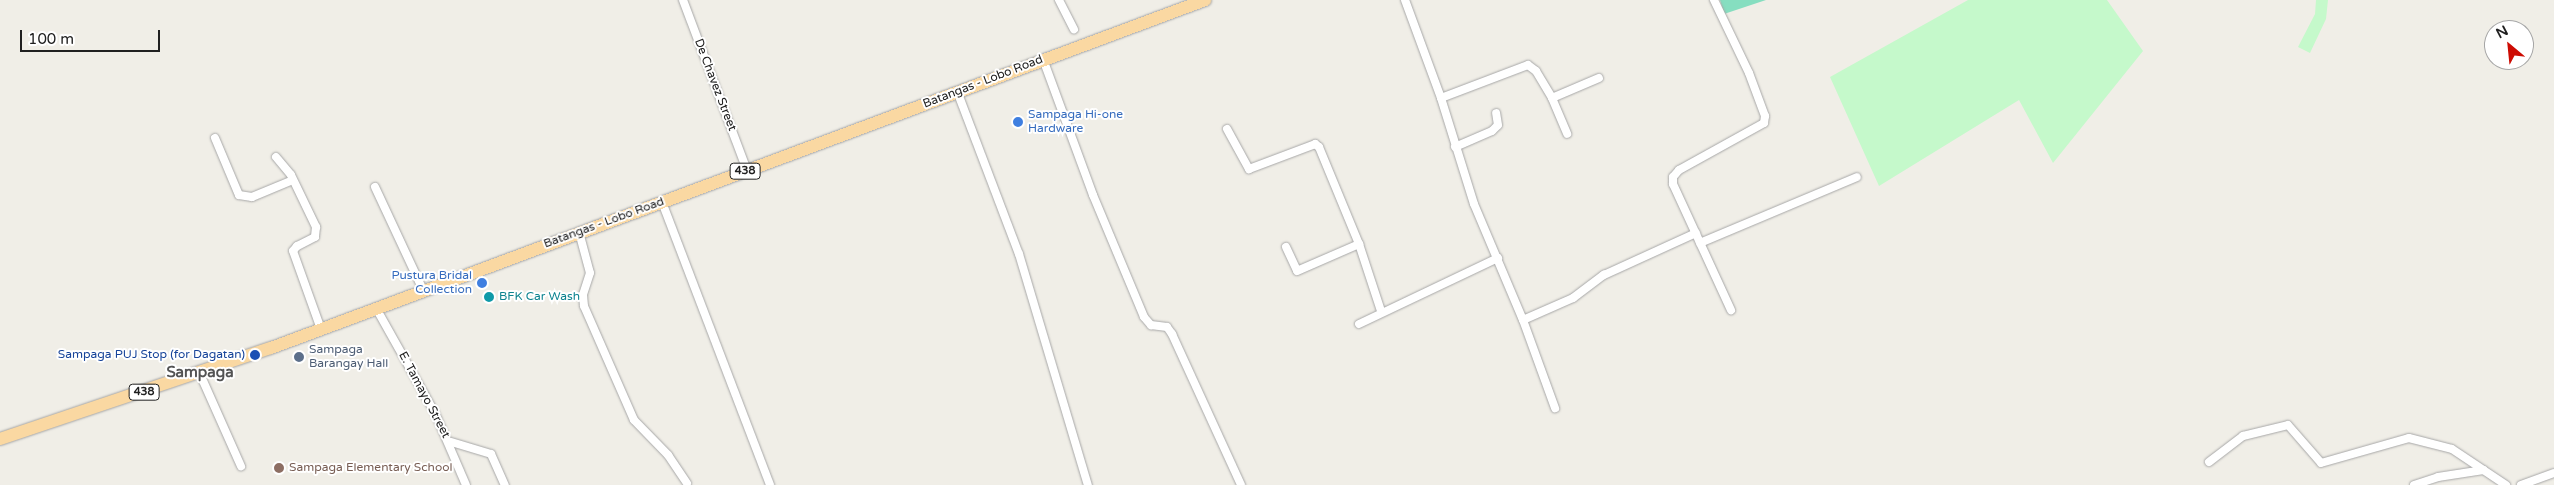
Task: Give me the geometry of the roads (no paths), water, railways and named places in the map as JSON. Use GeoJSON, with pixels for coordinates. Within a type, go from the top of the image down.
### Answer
{"type":"FeatureCollection","features":[{"type":"Feature","properties":{"kind":"main road","name":"Batangas - Lobo Road"},"geometry":{"type":"LineString","coordinates":[[0,439],[200,374],[662,202],[1043,59],[1076,37],[1176,5],[1205,0]]}},
{"type":"Feature","properties":{"kind":"street","name":"De Chavez Street"},"geometry":{"type":"LineString","coordinates":[[683,0],[747,170]]}},
{"type":"Feature","properties":{"kind":"street"},"geometry":{"type":"LineString","coordinates":[[1059,0],[1076,37]]}},
{"type":"Feature","properties":{"kind":"street"},"geometry":{"type":"LineString","coordinates":[[1405,0],[1441,98],[1474,204],[1523,320],[1555,408]]}},
{"type":"Feature","properties":{"kind":"street"},"geometry":{"type":"LineString","coordinates":[[1714,0],[1749,73],[1765,116],[1764,123],[1673,176],[1673,184],[1731,310]]}},
{"type":"Feature","properties":{"kind":"street"},"geometry":{"type":"LineString","coordinates":[[1043,59],[1093,195],[1144,317],[1151,325],[1167,327],[1172,334],[1241,485]]}},
{"type":"Feature","properties":{"kind":"street"},"geometry":{"type":"LineString","coordinates":[[1441,98],[1528,65],[1536,72],[1552,98],[1566,134]]}},
{"type":"Feature","properties":{"kind":"street"},"geometry":{"type":"LineString","coordinates":[[1552,98],[1599,78]]}},
{"type":"Feature","properties":{"kind":"street"},"geometry":{"type":"LineString","coordinates":[[957,91],[1019,254],[1088,485]]}},
{"type":"Feature","properties":{"kind":"street"},"geometry":{"type":"LineString","coordinates":[[1455,147],[1496,127],[1496,113]]}},
{"type":"Feature","properties":{"kind":"street"},"geometry":{"type":"LineString","coordinates":[[1227,129],[1249,169],[1315,144],[1319,147],[1359,244],[1381,311]]}},
{"type":"Feature","properties":{"kind":"street"},"geometry":{"type":"LineString","coordinates":[[215,138],[239,195],[252,197],[294,180]]}},
{"type":"Feature","properties":{"kind":"street"},"geometry":{"type":"LineString","coordinates":[[276,157],[294,180],[317,233],[293,252],[321,329]]}},
{"type":"Feature","properties":{"kind":"street"},"geometry":{"type":"LineString","coordinates":[[1700,242],[1858,177]]}},
{"type":"Feature","properties":{"kind":"street"},"geometry":{"type":"LineString","coordinates":[[375,187],[423,290]]}},
{"type":"Feature","properties":{"kind":"street"},"geometry":{"type":"LineString","coordinates":[[662,202],[770,485]]}},
{"type":"Feature","properties":{"kind":"street"},"geometry":{"type":"LineString","coordinates":[[579,232],[590,273],[583,295],[584,306],[634,420],[668,455],[686,484]]}},
{"type":"Feature","properties":{"kind":"street"},"geometry":{"type":"LineString","coordinates":[[1523,320],[1573,298],[1604,275],[1696,233]]}},
{"type":"Feature","properties":{"kind":"street"},"geometry":{"type":"LineString","coordinates":[[1286,247],[1297,271],[1359,244]]}},
{"type":"Feature","properties":{"kind":"street"},"geometry":{"type":"LineString","coordinates":[[1359,324],[1381,311],[1498,258]]}},
{"type":"Feature","properties":{"kind":"street","name":"E. Tamayo Street"},"geometry":{"type":"LineString","coordinates":[[376,308],[448,441],[466,485]]}},
{"type":"Feature","properties":{"kind":"street"},"geometry":{"type":"LineString","coordinates":[[200,374],[241,466]]}},
{"type":"Feature","properties":{"kind":"street"},"geometry":{"type":"LineString","coordinates":[[2208,462],[2244,436],[2288,425],[2321,463],[2409,438],[2446,446],[2506,485]]}},
{"type":"Feature","properties":{"kind":"street"},"geometry":{"type":"LineString","coordinates":[[448,441],[491,454],[505,485]]}},
{"type":"Feature","properties":{"kind":"street"},"geometry":{"type":"LineString","coordinates":[[2414,485],[2438,476],[2483,470]]}},
{"type":"Feature","properties":{"kind":"street"},"geometry":{"type":"LineString","coordinates":[[2521,485],[2554,473]]}},
{"type":"Feature","properties":{"kind":"place","name":"Sampaga Hi-one Hardware"},"geometry":{"type":"Point","coordinates":[1018,122]}},
{"type":"Feature","properties":{"kind":"place","name":"Pustura Bridal Collection"},"geometry":{"type":"Point","coordinates":[482,283]}},
{"type":"Feature","properties":{"kind":"place","name":"BFK Car Wash"},"geometry":{"type":"Point","coordinates":[489,297]}},
{"type":"Feature","properties":{"kind":"place","name":"Sampaga PUJ Stop (for Dagatan)"},"geometry":{"type":"Point","coordinates":[255,355]}},
{"type":"Feature","properties":{"kind":"place","name":"Sampaga Barangay Hall"},"geometry":{"type":"Point","coordinates":[299,357]}},
{"type":"Feature","properties":{"kind":"place","name":"Sampaga Elementary School"},"geometry":{"type":"Point","coordinates":[279,468]}},
{"type":"Feature","properties":{"kind":"district","name":"Sampaga"},"geometry":{"type":"Point","coordinates":[200,373]}}]}
